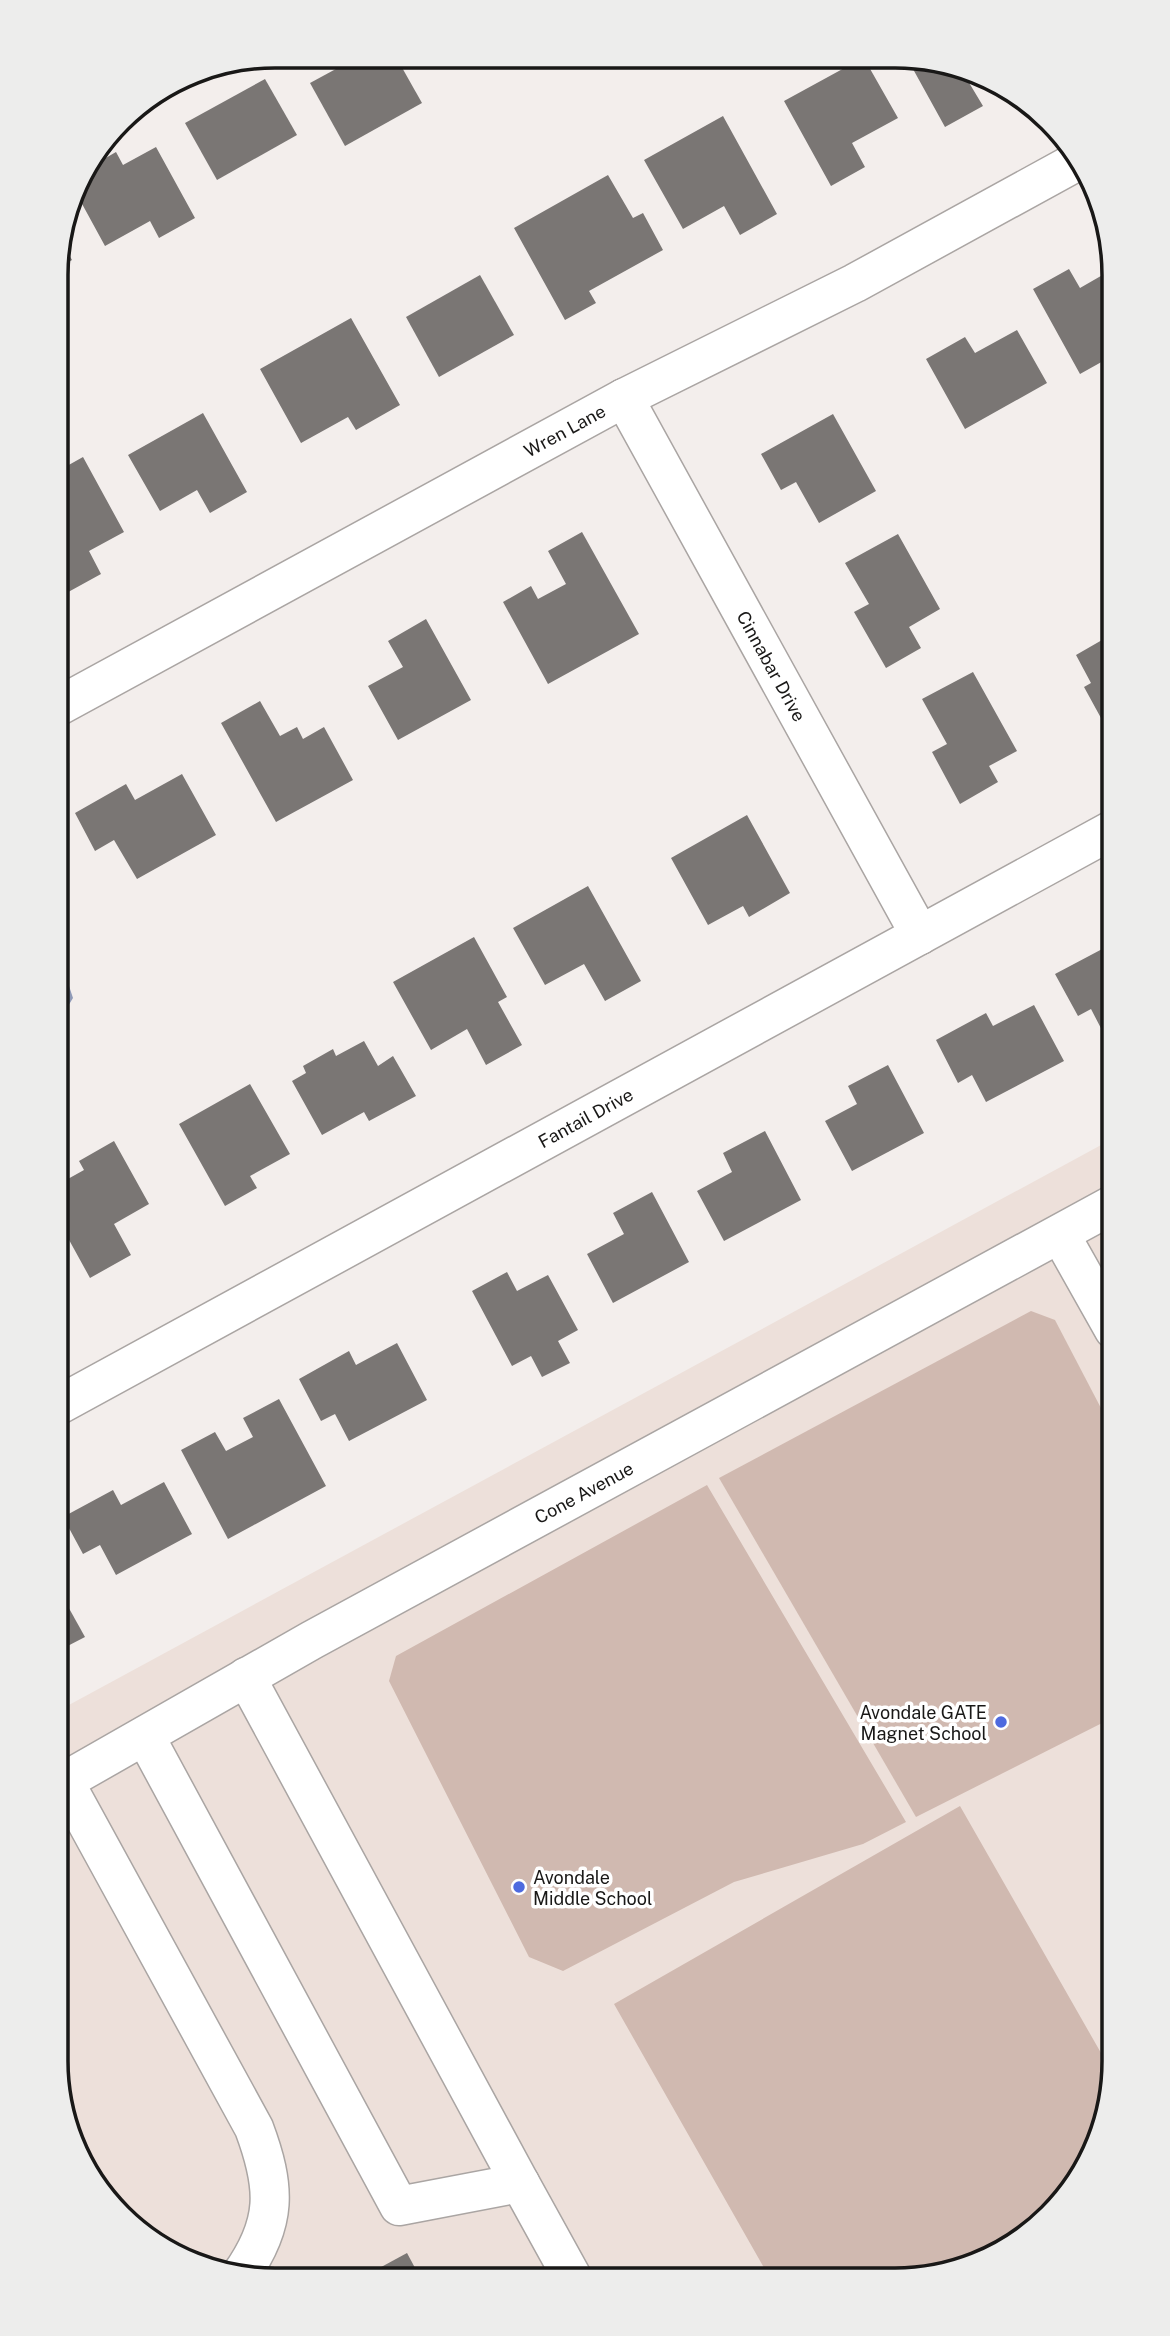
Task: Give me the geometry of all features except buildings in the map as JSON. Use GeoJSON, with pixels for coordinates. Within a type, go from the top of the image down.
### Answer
{"type":"FeatureCollection","features":[{"type":"Feature","properties":{"kind":"street","name":"Wren Lane"},"geometry":{"type":"LineString","coordinates":[[69,701],[624,398],[855,283],[1070,165]]}},
{"type":"Feature","properties":{"kind":"street","name":"Cinnabar Drive"},"geometry":{"type":"LineString","coordinates":[[624,398],[920,935]]}},
{"type":"Feature","properties":{"kind":"street","name":"Fantail Drive"},"geometry":{"type":"LineString","coordinates":[[68,1400],[1102,836]]}},
{"type":"Feature","properties":{"kind":"street","name":"Cone Avenue"},"geometry":{"type":"LineString","coordinates":[[68,1779],[246,1677],[1101,1211]]}},
{"type":"Feature","properties":{"kind":"street"},"geometry":{"type":"LineString","coordinates":[[1060,1234],[1101,1308]]}},
{"type":"Feature","properties":{"kind":"street"},"geometry":{"type":"LineString","coordinates":[[246,1677],[567,2268]]}},
{"type":"Feature","properties":{"kind":"street"},"geometry":{"type":"LineString","coordinates":[[145,1736],[399,2206],[520,2183]]}},
{"type":"Feature","properties":{"kind":"street"},"geometry":{"type":"LineString","coordinates":[[68,1798],[254,2128],[269,2168],[270,2210],[258,2250],[247,2266]]}},
{"type":"Feature","properties":{"kind":"shaded area","name":"Avondale Middle School"},"geometry":{"type":"Polygon","coordinates":[[[1102,1145],[1101,2075],[1095,2115],[1074,2164],[1059,2187],[1041,2207],[1021,2225],[998,2240],[949,2261],[895,2268],[275,2268],[221,2261],[172,2240],[149,2225],[111,2187],[84,2140],[72,2101],[68,2061],[68,1705],[1102,1145]]]}},
{"type":"Feature","properties":{"kind":"shaded area"},"geometry":{"type":"Polygon","coordinates":[[[1031,1311],[1055,1320],[1101,1409],[1101,1723],[916,1817],[719,1478],[1031,1311]]]}},
{"type":"Feature","properties":{"kind":"shaded area"},"geometry":{"type":"Polygon","coordinates":[[[707,1485],[906,1822],[863,1844],[734,1882],[563,1971],[529,1957],[389,1681],[396,1656],[707,1485]]]}},
{"type":"Feature","properties":{"kind":"shaded area"},"geometry":{"type":"Polygon","coordinates":[[[960,1806],[1101,2053],[1101,2075],[1095,2115],[1074,2164],[1059,2187],[1021,2225],[986,2246],[949,2261],[922,2266],[764,2268],[614,2004],[960,1806]]]}},
{"type":"Feature","properties":{"kind":"water"},"geometry":{"type":"Polygon","coordinates":[[[69,985],[73,998],[69,1005],[69,985]]]}},
{"type":"Feature","properties":{"kind":"place","name":"Avondale GATE Magnet School"},"geometry":{"type":"Point","coordinates":[1001,1722]}},
{"type":"Feature","properties":{"kind":"place","name":"Avondale Middle School"},"geometry":{"type":"Point","coordinates":[519,1887]}}]}
